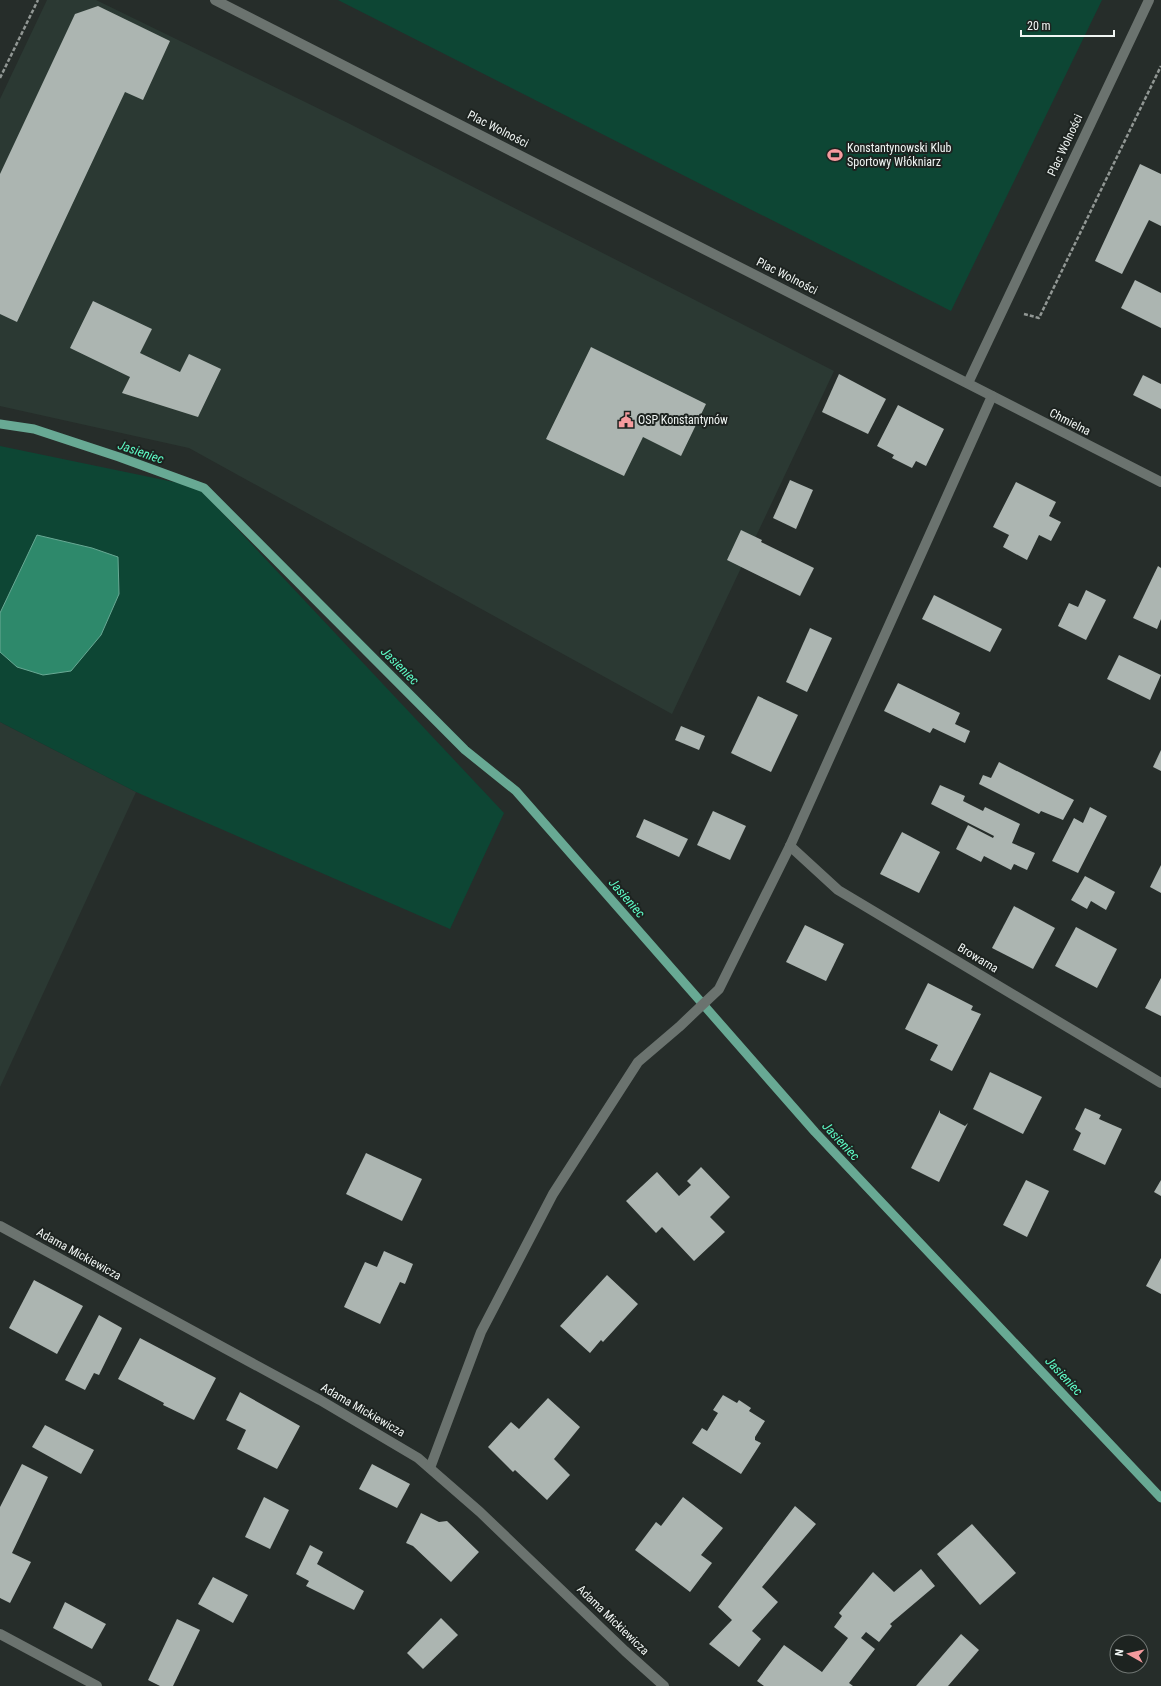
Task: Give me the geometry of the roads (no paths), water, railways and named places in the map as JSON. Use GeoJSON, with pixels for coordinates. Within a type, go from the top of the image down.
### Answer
{"type":"FeatureCollection","features":[{"type":"Feature","properties":{"kind":"street","name":"Plac Wolności"},"geometry":{"type":"LineString","coordinates":[[215,0],[968,384],[1149,0]]}},
{"type":"Feature","properties":{"kind":"street","name":"Chmielna"},"geometry":{"type":"LineString","coordinates":[[968,384],[1161,482]]}},
{"type":"Feature","properties":{"kind":"street"},"geometry":{"type":"LineString","coordinates":[[430,1468],[482,1332],[553,1194],[638,1062],[679,1027],[719,989],[790,846],[992,396]]}},
{"type":"Feature","properties":{"kind":"street","name":"Browarna"},"geometry":{"type":"LineString","coordinates":[[790,846],[838,890],[1161,1083]]}},
{"type":"Feature","properties":{"kind":"street","name":"Adama Mickiewicza"},"geometry":{"type":"LineString","coordinates":[[0,1226],[320,1400],[404,1449],[430,1468],[475,1507],[625,1651],[664,1686]]}},
{"type":"Feature","properties":{"kind":"street"},"geometry":{"type":"LineString","coordinates":[[0,1634],[97,1686]]}},
{"type":"Feature","properties":{"kind":"waterway","name":"Jasieniec"},"geometry":{"type":"LineString","coordinates":[[0,424],[34,429],[119,457],[204,488],[465,750],[516,791],[815,1132],[1161,1498]]}},
{"type":"Feature","properties":{"kind":"place","name":"Konstantynowski Klub Sportowy Włókniarz"},"geometry":{"type":"Point","coordinates":[835,155]}},
{"type":"Feature","properties":{"kind":"place","name":"OSP Konstantynów"},"geometry":{"type":"Point","coordinates":[626,420]}}]}
